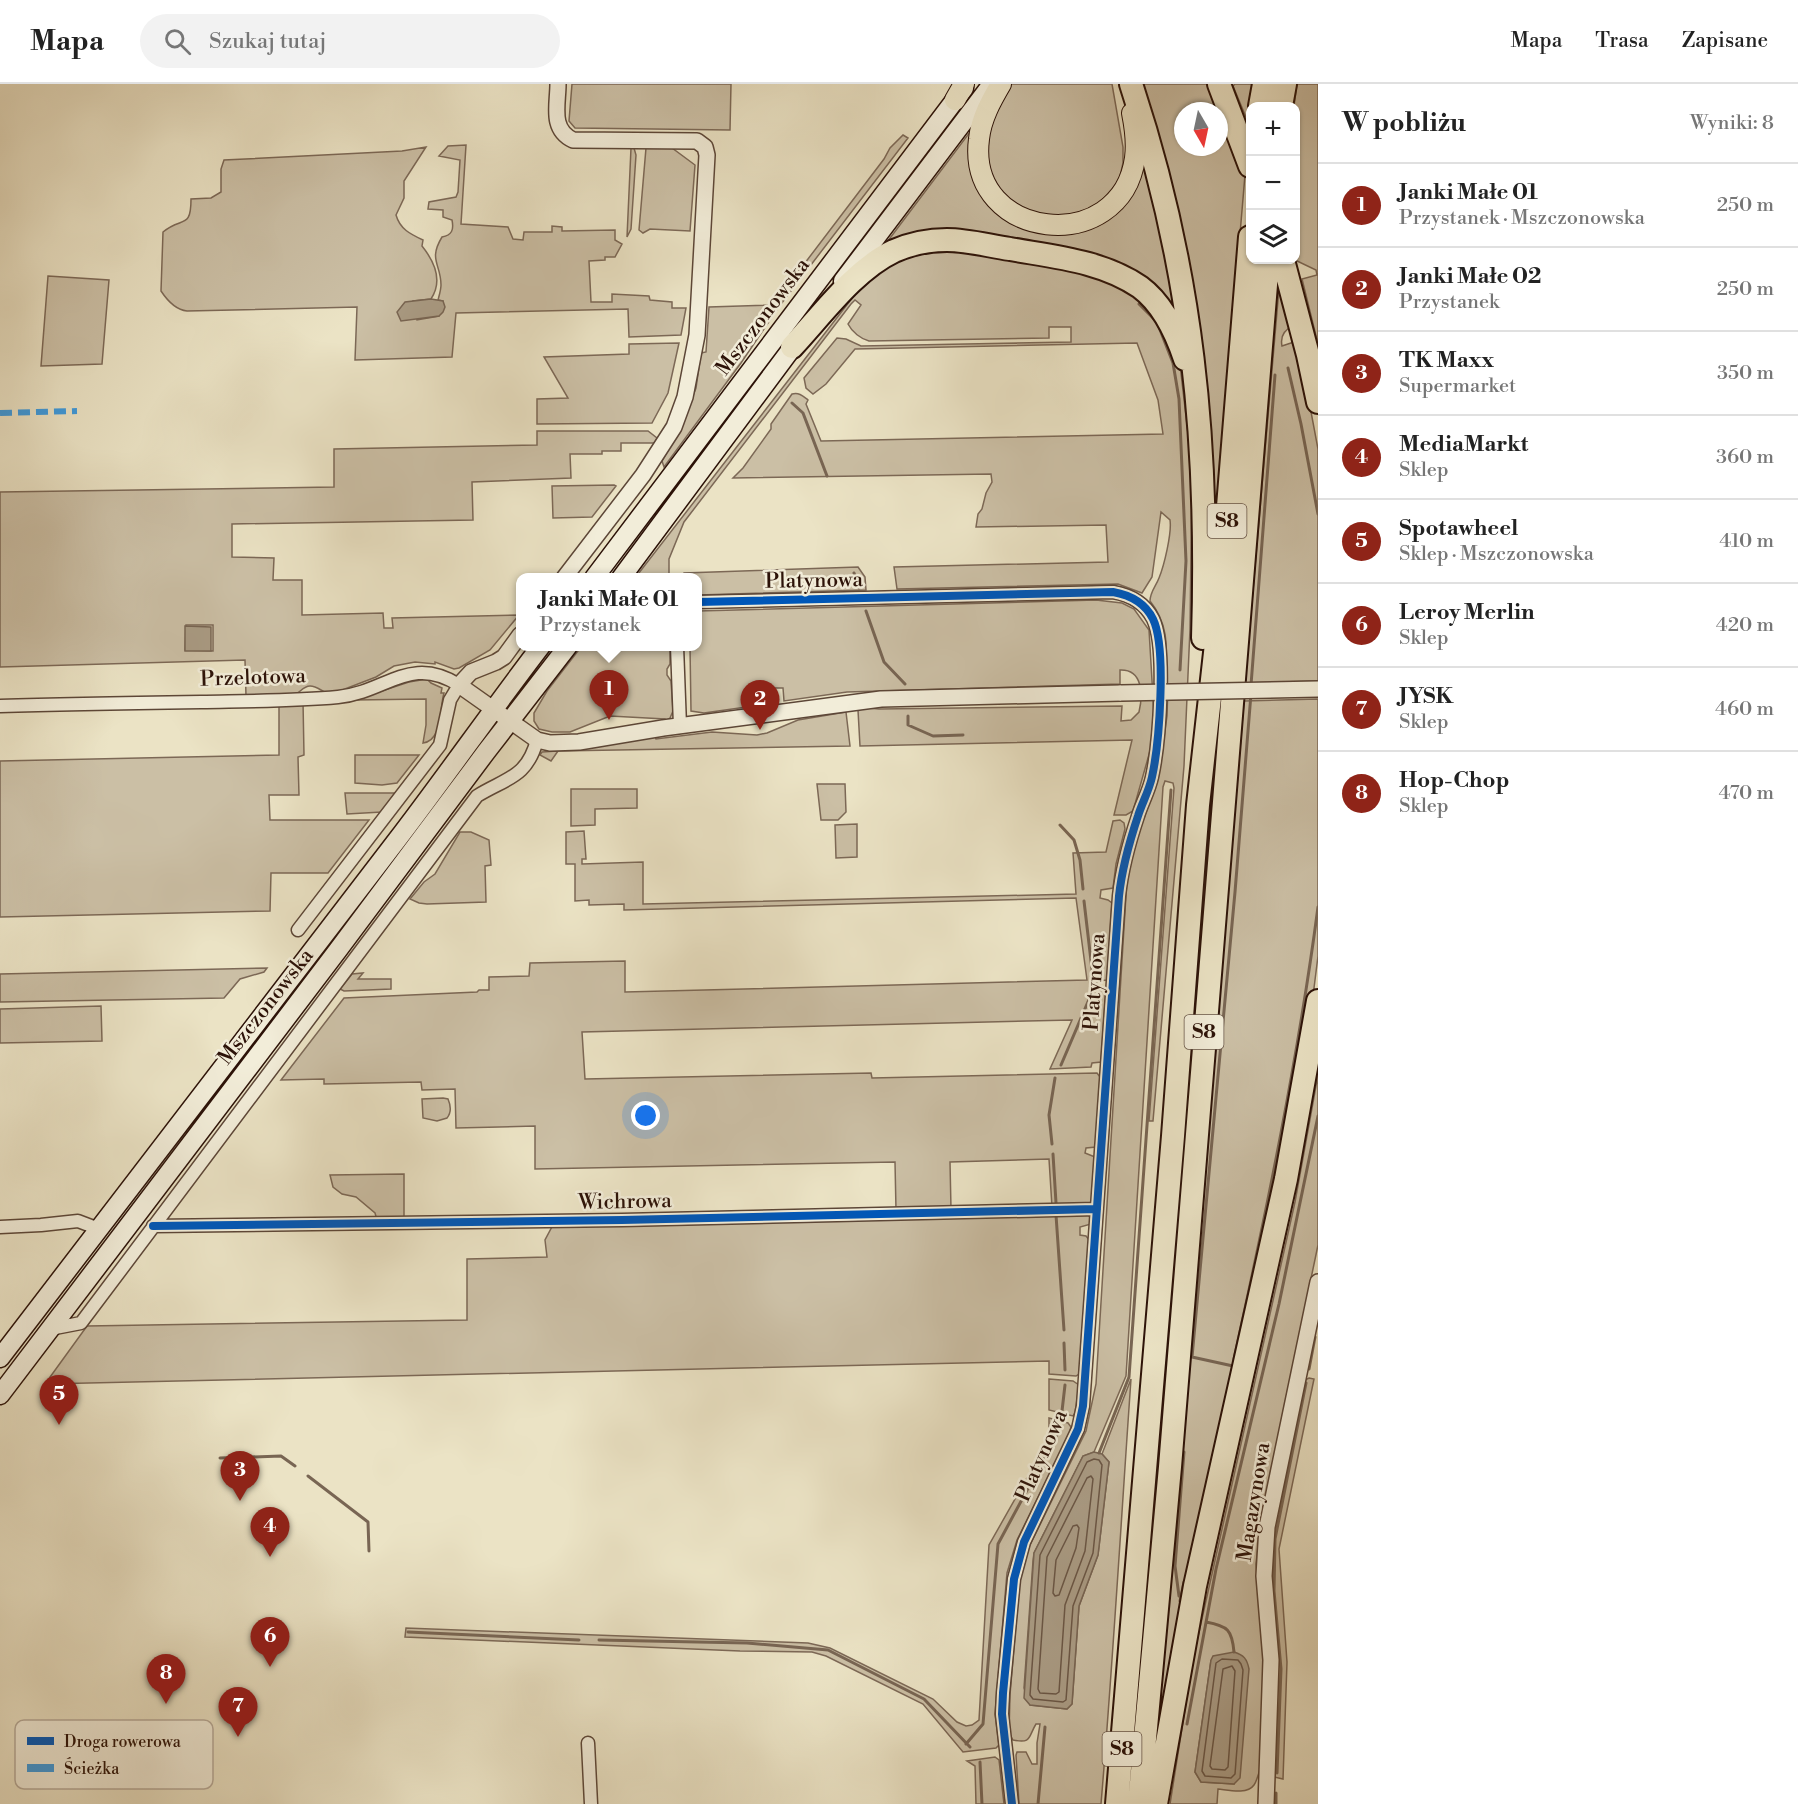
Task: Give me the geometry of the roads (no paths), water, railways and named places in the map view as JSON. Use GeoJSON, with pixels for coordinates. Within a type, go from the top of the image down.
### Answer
{"type":"FeatureCollection","features":[{"type":"Feature","properties":{"kind":"highway"},"geometry":{"type":"LineString","coordinates":[[1129,84],[1154,156],[1171,226],[1189,322],[1200,426],[1205,541],[1198,805]]}},
{"type":"Feature","properties":{"kind":"highway"},"geometry":{"type":"LineString","coordinates":[[1219,84],[1247,156]]}},
{"type":"Feature","properties":{"kind":"highway"},"geometry":{"type":"LineString","coordinates":[[1261,102],[1264,84]]}},
{"type":"Feature","properties":{"kind":"highway"},"geometry":{"type":"LineString","coordinates":[[1282,102],[1285,84]]}},
{"type":"Feature","properties":{"kind":"highway"},"geometry":{"type":"LineString","coordinates":[[792,347],[859,274],[877,260],[903,248],[948,240],[1076,261],[1116,273],[1141,288],[1161,308],[1180,343],[1188,367],[1200,426]]}},
{"type":"Feature","properties":{"kind":"highway","name":"S8"},"geometry":{"type":"LineString","coordinates":[[1117,1804],[1172,1148],[1198,805],[1218,627],[1249,264]]}},
{"type":"Feature","properties":{"kind":"highway","name":"S8"},"geometry":{"type":"LineString","coordinates":[[1139,1804],[1170,1467],[1268,264]]}},
{"type":"Feature","properties":{"kind":"highway"},"geometry":{"type":"LineString","coordinates":[[1285,264],[1318,402]]}},
{"type":"Feature","properties":{"kind":"highway"},"geometry":{"type":"LineString","coordinates":[[1156,1804],[1191,1607],[1286,1179],[1318,1001]]}},
{"type":"Feature","properties":{"kind":"main road","name":"Mszczonowska"},"geometry":{"type":"LineString","coordinates":[[625,573],[792,347],[992,84]]}},
{"type":"Feature","properties":{"kind":"main road"},"geometry":{"type":"LineString","coordinates":[[1001,84],[985,114],[978,140],[978,155],[985,182],[1001,205],[1015,215],[1041,225],[1059,226],[1076,224],[1094,217],[1109,207],[1123,191],[1131,174],[1136,146],[1129,84]]}},
{"type":"Feature","properties":{"kind":"main road","name":"Mszczonowska"},"geometry":{"type":"LineString","coordinates":[[598,573],[962,89]]}},
{"type":"Feature","properties":{"kind":"main road","name":"Mszczonowska"},"geometry":{"type":"LineString","coordinates":[[3,1347],[99,1229],[343,912],[536,651]]}},
{"type":"Feature","properties":{"kind":"main road","name":"Mszczonowska"},"geometry":{"type":"LineString","coordinates":[[0,1395],[564,651]]}},
{"type":"Feature","properties":{"kind":"street"},"geometry":{"type":"LineString","coordinates":[[558,84],[557,121],[562,134],[573,140],[697,141],[705,147],[707,155],[697,335],[685,397],[674,427],[643,475],[568,573]]}},
{"type":"Feature","properties":{"kind":"street","name":"Platynowa"},"geometry":{"type":"LineString","coordinates":[[702,602],[1113,592],[1124,594],[1147,609],[1154,620],[1158,634],[1159,728],[1151,780],[1128,847],[1121,878],[1086,1379],[1078,1429],[1023,1542],[1014,1579],[1003,1682],[1002,1714],[1012,1804]]}},
{"type":"Feature","properties":{"kind":"street"},"geometry":{"type":"LineString","coordinates":[[298,930],[440,745],[450,700],[459,686],[471,672],[504,657],[516,640]]}},
{"type":"Feature","properties":{"kind":"street"},"geometry":{"type":"LineString","coordinates":[[677,651],[680,726]]}},
{"type":"Feature","properties":{"kind":"street","name":"Przelotowa"},"geometry":{"type":"LineString","coordinates":[[0,706],[263,701],[338,697],[358,693],[405,675],[426,672],[436,674],[459,686],[537,740]]}},
{"type":"Feature","properties":{"kind":"street"},"geometry":{"type":"LineString","coordinates":[[50,1329],[81,1323],[477,796],[520,773],[533,754],[537,740],[579,742],[881,699],[1318,689]]}},
{"type":"Feature","properties":{"kind":"street","name":"Wichrowa"},"geometry":{"type":"LineString","coordinates":[[153,1226],[632,1220],[1097,1209]]}},
{"type":"Feature","properties":{"kind":"street"},"geometry":{"type":"LineString","coordinates":[[0,1227],[41,1226],[78,1221],[99,1229]]}},
{"type":"Feature","properties":{"kind":"street","name":"Magazynowa"},"geometry":{"type":"LineString","coordinates":[[1266,1804],[1271,1660],[1264,1576],[1267,1527],[1318,1282]]}},
{"type":"Feature","properties":{"kind":"street"},"geometry":{"type":"LineString","coordinates":[[588,1743],[591,1804]]}},
{"type":"Feature","properties":{"kind":"water"},"geometry":{"type":"Polygon","coordinates":[[[431,299],[443,301],[445,307],[439,316],[401,321],[397,312],[405,302],[431,299]]]}},
{"type":"Feature","properties":{"kind":"water"},"geometry":{"type":"Polygon","coordinates":[[[185,626],[211,627],[211,651],[185,651],[185,626]]]}},
{"type":"Feature","properties":{"kind":"water"},"geometry":{"type":"Polygon","coordinates":[[[1094,1452],[1102,1454],[1109,1462],[1098,1555],[1079,1606],[1072,1704],[1067,1709],[1030,1705],[1024,1698],[1034,1553],[1083,1456],[1094,1452]]]}},
{"type":"Feature","properties":{"kind":"water"},"geometry":{"type":"Polygon","coordinates":[[[1234,1652],[1244,1658],[1249,1669],[1240,1778],[1234,1784],[1201,1782],[1195,1772],[1211,1660],[1213,1656],[1234,1652]]]}},
{"type":"Feature","properties":{"kind":"waterway"},"geometry":{"type":"LineString","coordinates":[[1139,304],[1157,322],[1173,363],[1179,399],[1186,561],[1180,670]]}},
{"type":"Feature","properties":{"kind":"waterway"},"geometry":{"type":"LineString","coordinates":[[1288,368],[1318,514]]}},
{"type":"Feature","properties":{"kind":"waterway"},"geometry":{"type":"LineString","coordinates":[[1251,685],[1275,375]]}},
{"type":"Feature","properties":{"kind":"waterway"},"geometry":{"type":"LineString","coordinates":[[792,403],[803,413],[827,476]]}},
{"type":"Feature","properties":{"kind":"waterway"},"geometry":{"type":"LineString","coordinates":[[854,573],[859,588]]}},
{"type":"Feature","properties":{"kind":"waterway"},"geometry":{"type":"LineString","coordinates":[[866,611],[884,662],[905,684]]}},
{"type":"Feature","properties":{"kind":"waterway"},"geometry":{"type":"LineString","coordinates":[[1233,1366],[1192,1357],[1251,694]]}},
{"type":"Feature","properties":{"kind":"waterway"},"geometry":{"type":"LineString","coordinates":[[908,716],[908,725],[933,736],[963,735]]}},
{"type":"Feature","properties":{"kind":"waterway"},"geometry":{"type":"LineString","coordinates":[[1099,1453],[1129,1377],[1171,790]]}},
{"type":"Feature","properties":{"kind":"waterway"},"geometry":{"type":"LineString","coordinates":[[1060,825],[1074,840],[1080,860],[1083,889]]}},
{"type":"Feature","properties":{"kind":"waterway"},"geometry":{"type":"LineString","coordinates":[[1084,901],[1093,978]]}},
{"type":"Feature","properties":{"kind":"waterway"},"geometry":{"type":"LineString","coordinates":[[1234,1359],[1281,1134],[1318,907]]}},
{"type":"Feature","properties":{"kind":"waterway"},"geometry":{"type":"LineString","coordinates":[[1061,1065],[1093,990]]}},
{"type":"Feature","properties":{"kind":"waterway"},"geometry":{"type":"LineString","coordinates":[[1052,1144],[1049,1115],[1055,1078]]}},
{"type":"Feature","properties":{"kind":"waterway"},"geometry":{"type":"LineString","coordinates":[[1187,1724],[1216,1569],[1279,1304],[1318,1116]]}},
{"type":"Feature","properties":{"kind":"waterway"},"geometry":{"type":"LineString","coordinates":[[1053,1154],[1056,1203]]}},
{"type":"Feature","properties":{"kind":"waterway"},"geometry":{"type":"LineString","coordinates":[[1056,1215],[1064,1330]]}},
{"type":"Feature","properties":{"kind":"waterway"},"geometry":{"type":"LineString","coordinates":[[1309,1369],[1315,1337]]}},
{"type":"Feature","properties":{"kind":"waterway"},"geometry":{"type":"LineString","coordinates":[[1064,1343],[1065,1370]]}},
{"type":"Feature","properties":{"kind":"waterway"},"geometry":{"type":"LineString","coordinates":[[1277,1773],[1281,1669],[1274,1591],[1275,1539],[1306,1383]]}},
{"type":"Feature","properties":{"kind":"waterway"},"geometry":{"type":"LineString","coordinates":[[1062,1411],[1065,1385]]}},
{"type":"Feature","properties":{"kind":"waterway"},"geometry":{"type":"LineString","coordinates":[[966,1744],[983,1724],[998,1544],[1061,1427]]}},
{"type":"Feature","properties":{"kind":"waterway"},"geometry":{"type":"LineString","coordinates":[[1179,1596],[1175,1566],[1184,1452]]}},
{"type":"Feature","properties":{"kind":"waterway"},"geometry":{"type":"LineString","coordinates":[[220,1458],[281,1456],[295,1466]]}},
{"type":"Feature","properties":{"kind":"waterway"},"geometry":{"type":"LineString","coordinates":[[308,1476],[368,1522],[369,1551]]}},
{"type":"Feature","properties":{"kind":"waterway"},"geometry":{"type":"LineString","coordinates":[[1180,1601],[1184,1582]]}},
{"type":"Feature","properties":{"kind":"waterway"},"geometry":{"type":"LineString","coordinates":[[1206,1622],[1228,1630],[1234,1652]]}},
{"type":"Feature","properties":{"kind":"waterway"},"geometry":{"type":"LineString","coordinates":[[408,1632],[579,1640]]}},
{"type":"Feature","properties":{"kind":"waterway"},"geometry":{"type":"LineString","coordinates":[[599,1640],[747,1643],[828,1650],[924,1699],[970,1747]]}},
{"type":"Feature","properties":{"kind":"waterway"},"geometry":{"type":"LineString","coordinates":[[1038,1804],[1045,1727]]}},
{"type":"Feature","properties":{"kind":"waterway"},"geometry":{"type":"LineString","coordinates":[[980,1762],[982,1804]]}},
{"type":"Feature","properties":{"kind":"waterway"},"geometry":{"type":"LineString","coordinates":[[1276,1793],[1276,1804]]}},
{"type":"Feature","properties":{"kind":"place","name":"Janki Małe 01"},"geometry":{"type":"Point","coordinates":[609,720]}},
{"type":"Feature","properties":{"kind":"place","name":"Janki Małe 02"},"geometry":{"type":"Point","coordinates":[760,730]}},
{"type":"Feature","properties":{"kind":"place","name":"Spotawheel"},"geometry":{"type":"Point","coordinates":[59,1425]}},
{"type":"Feature","properties":{"kind":"place","name":"TK Maxx"},"geometry":{"type":"Point","coordinates":[240,1501]}},
{"type":"Feature","properties":{"kind":"place","name":"MediaMarkt"},"geometry":{"type":"Point","coordinates":[270,1557]}},
{"type":"Feature","properties":{"kind":"place","name":"Leroy Merlin"},"geometry":{"type":"Point","coordinates":[270,1667]}},
{"type":"Feature","properties":{"kind":"place","name":"Hop-Chop"},"geometry":{"type":"Point","coordinates":[166,1704]}},
{"type":"Feature","properties":{"kind":"place","name":"JYSK"},"geometry":{"type":"Point","coordinates":[238,1737]}}]}
